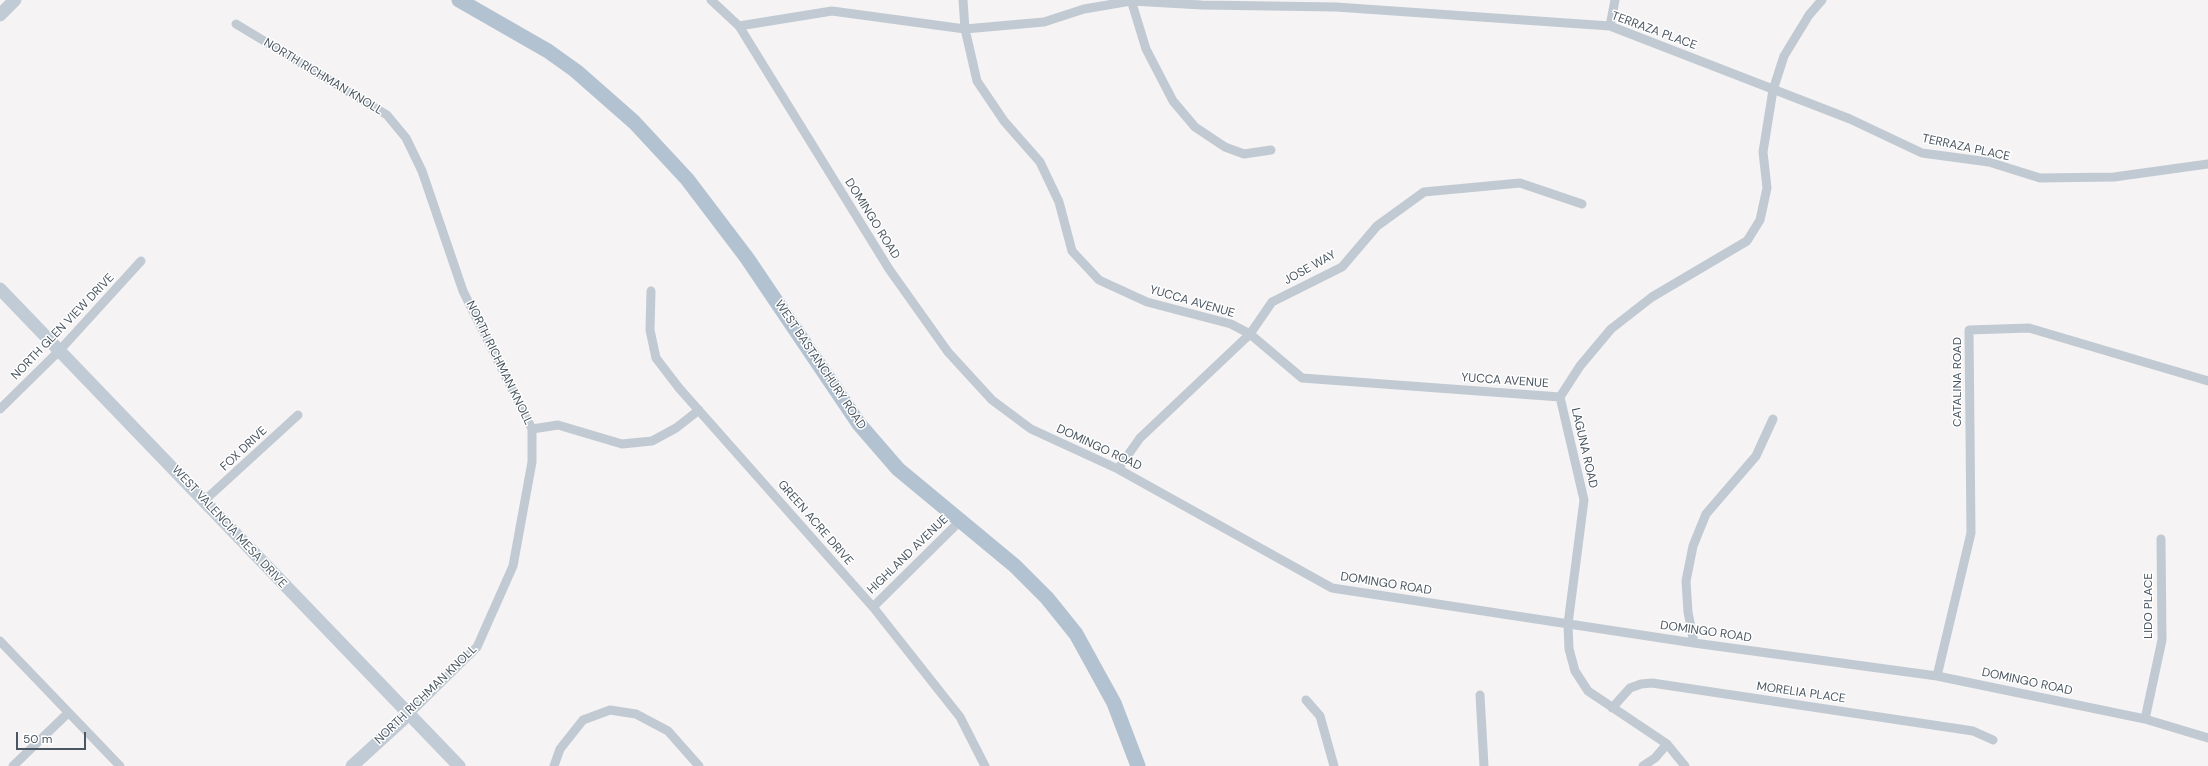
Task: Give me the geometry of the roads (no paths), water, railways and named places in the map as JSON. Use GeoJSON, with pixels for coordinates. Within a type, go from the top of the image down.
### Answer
{"type":"FeatureCollection","features":[{"type":"Feature","properties":{"kind":"main road","name":"WEST BASTANCHURY ROAD"},"geometry":{"type":"LineString","coordinates":[[459,0],[548,51],[605,96],[634,122],[687,179],[747,258],[859,424],[898,469],[1015,566],[1047,598],[1076,634],[1114,703],[1138,766]]}},
{"type":"Feature","properties":{"kind":"street"},"geometry":{"type":"LineString","coordinates":[[0,15],[15,0]]}},
{"type":"Feature","properties":{"kind":"street","name":"DOMINGO ROAD"},"geometry":{"type":"LineString","coordinates":[[711,0],[739,26],[889,269],[948,352],[992,400],[1031,430],[1118,469],[1332,588],[1694,643],[1937,676],[2145,719],[2208,738]]}},
{"type":"Feature","properties":{"kind":"street","name":"YUCCA AVENUE"},"geometry":{"type":"LineString","coordinates":[[963,0],[965,29],[977,81],[1004,121],[1040,162],[1059,202],[1072,251],[1099,280],[1147,302],[1231,324],[1250,334],[1302,378],[1560,397]]}},
{"type":"Feature","properties":{"kind":"street"},"geometry":{"type":"LineString","coordinates":[[1131,0],[1146,50],[1173,101],[1195,127],[1225,148],[1244,154],[1271,150]]}},
{"type":"Feature","properties":{"kind":"street","name":"TERRAZA PLACE"},"geometry":{"type":"LineString","coordinates":[[739,26],[832,11],[965,29],[1044,22],[1084,9],[1131,0],[1202,5],[1336,4],[1610,26],[1850,119],[1922,153],[1989,162],[2040,178],[2114,177],[2208,164]]}},
{"type":"Feature","properties":{"kind":"street"},"geometry":{"type":"LineString","coordinates":[[1610,26],[1614,0]]}},
{"type":"Feature","properties":{"kind":"street","name":"LAGUNA ROAD"},"geometry":{"type":"LineString","coordinates":[[1684,766],[1667,744],[1588,691],[1575,671],[1569,649],[1568,624],[1584,500],[1560,397],[1580,366],[1611,329],[1652,297],[1747,241],[1760,220],[1767,188],[1763,152],[1773,90],[1784,56],[1809,15],[1822,0]]}},
{"type":"Feature","properties":{"kind":"street","name":"NORTH RICHMAN KNOLL"},"geometry":{"type":"LineString","coordinates":[[236,24],[387,115],[406,138],[422,171],[463,291],[532,429],[532,462],[513,566],[477,647],[409,714],[352,766]]}},
{"type":"Feature","properties":{"kind":"street","name":"JOSE WAY"},"geometry":{"type":"LineString","coordinates":[[1118,469],[1140,438],[1250,334],[1272,302],[1342,267],[1377,226],[1424,192],[1520,183],[1582,204]]}},
{"type":"Feature","properties":{"kind":"street","name":"NORTH GLEN VIEW DRIVE"},"geometry":{"type":"LineString","coordinates":[[0,409],[59,351],[141,261]]}},
{"type":"Feature","properties":{"kind":"street","name":"WEST VALENCIA MESA DRIVE"},"geometry":{"type":"LineString","coordinates":[[0,289],[205,500],[284,586],[459,766]]}},
{"type":"Feature","properties":{"kind":"street","name":"GREEN ACRE DRIVE"},"geometry":{"type":"LineString","coordinates":[[651,291],[650,330],[656,358],[699,410],[873,607],[960,717],[985,766]]}},
{"type":"Feature","properties":{"kind":"street","name":"CATALINA ROAD"},"geometry":{"type":"LineString","coordinates":[[1937,676],[1971,533],[1969,330],[2029,328],[2208,381]]}},
{"type":"Feature","properties":{"kind":"street"},"geometry":{"type":"LineString","coordinates":[[532,429],[558,425],[622,444],[652,441],[676,428],[699,410]]}},
{"type":"Feature","properties":{"kind":"street","name":"FOX DRIVE"},"geometry":{"type":"LineString","coordinates":[[205,500],[298,415]]}},
{"type":"Feature","properties":{"kind":"street"},"geometry":{"type":"LineString","coordinates":[[1694,643],[1688,612],[1686,581],[1693,546],[1706,514],[1756,456],[1772,419]]}},
{"type":"Feature","properties":{"kind":"street","name":"HIGHLAND AVENUE"},"geometry":{"type":"LineString","coordinates":[[873,607],[960,521]]}},
{"type":"Feature","properties":{"kind":"street","name":"LIDO PLACE"},"geometry":{"type":"LineString","coordinates":[[2145,719],[2162,640],[2161,539]]}},
{"type":"Feature","properties":{"kind":"street"},"geometry":{"type":"LineString","coordinates":[[0,641],[120,766]]}},
{"type":"Feature","properties":{"kind":"street","name":"MORELIA PLACE"},"geometry":{"type":"LineString","coordinates":[[1612,708],[1630,688],[1641,684],[1652,683],[1973,731],[1993,740]]}},
{"type":"Feature","properties":{"kind":"street"},"geometry":{"type":"LineString","coordinates":[[1480,696],[1484,766]]}},
{"type":"Feature","properties":{"kind":"street"},"geometry":{"type":"LineString","coordinates":[[1306,700],[1320,716],[1334,766]]}},
{"type":"Feature","properties":{"kind":"street"},"geometry":{"type":"LineString","coordinates":[[554,766],[560,749],[583,720],[610,710],[636,714],[668,731],[699,766]]}},
{"type":"Feature","properties":{"kind":"street"},"geometry":{"type":"LineString","coordinates":[[13,766],[68,713]]}},
{"type":"Feature","properties":{"kind":"street"},"geometry":{"type":"LineString","coordinates":[[1643,766],[1655,758],[1667,744]]}}]}
